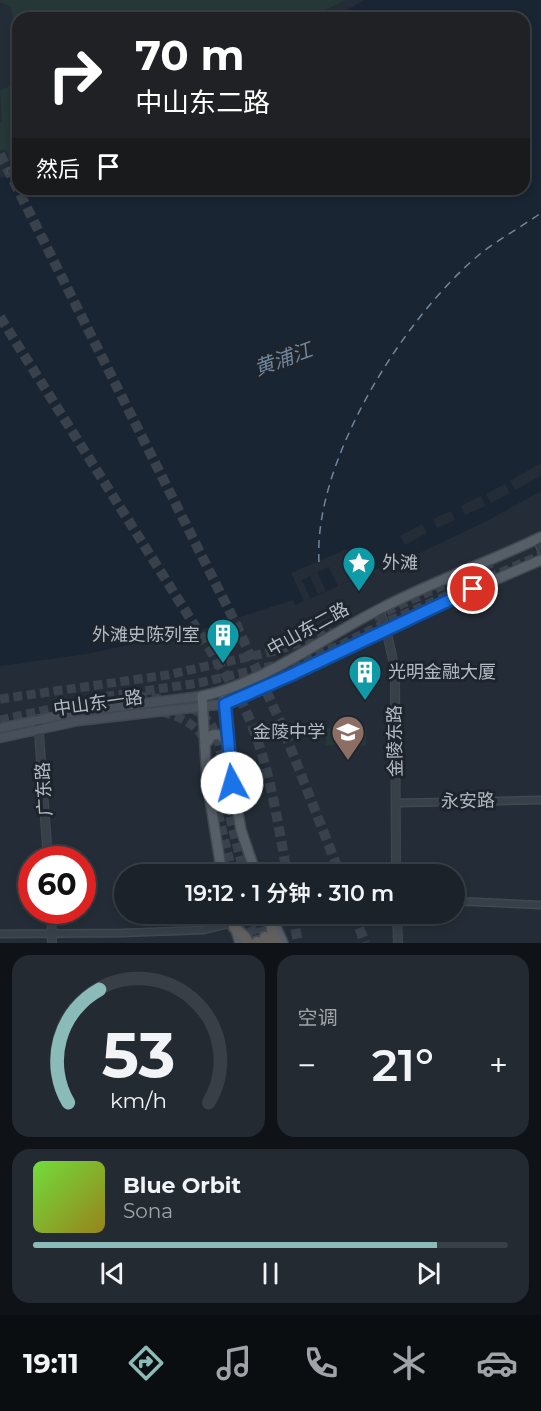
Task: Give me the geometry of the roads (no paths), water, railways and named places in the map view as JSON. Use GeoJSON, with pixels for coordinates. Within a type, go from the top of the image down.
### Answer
{"type":"FeatureCollection","features":[{"type":"Feature","properties":{"kind":"highway"},"geometry":{"type":"LineString","coordinates":[[235,924],[245,938],[260,940]]}},
{"type":"Feature","properties":{"kind":"highway"},"geometry":{"type":"LineString","coordinates":[[270,924],[276,943]]}},
{"type":"Feature","properties":{"kind":"main road","name":"中山东二路"},"geometry":{"type":"LineString","coordinates":[[202,696],[222,692],[294,657],[379,609],[539,538]]}},
{"type":"Feature","properties":{"kind":"main road","name":"中山东二路"},"geometry":{"type":"LineString","coordinates":[[225,704],[541,560]]}},
{"type":"Feature","properties":{"kind":"main road"},"geometry":{"type":"LineString","coordinates":[[222,692],[232,783],[242,830],[253,864]]}},
{"type":"Feature","properties":{"kind":"main road"},"geometry":{"type":"LineString","coordinates":[[202,696],[210,812],[220,864]]}},
{"type":"Feature","properties":{"kind":"main road","name":"中山东一路"},"geometry":{"type":"LineString","coordinates":[[0,738],[77,711],[202,696]]}},
{"type":"Feature","properties":{"kind":"main road","name":"中山东一路"},"geometry":{"type":"LineString","coordinates":[[0,728],[225,704]]}},
{"type":"Feature","properties":{"kind":"main road"},"geometry":{"type":"LineString","coordinates":[[205,750],[207,740],[215,735],[224,738],[229,747]]}},
{"type":"Feature","properties":{"kind":"main road"},"geometry":{"type":"LineString","coordinates":[[234,924],[240,943]]}},
{"type":"Feature","properties":{"kind":"main road"},"geometry":{"type":"LineString","coordinates":[[273,924],[283,943]]}},
{"type":"Feature","properties":{"kind":"street"},"geometry":{"type":"LineString","coordinates":[[539,538],[541,550]]}},
{"type":"Feature","properties":{"kind":"street","name":"金陵东路"},"geometry":{"type":"LineString","coordinates":[[379,609],[387,629],[394,669],[396,864]]}},
{"type":"Feature","properties":{"kind":"street","name":"广东路"},"geometry":{"type":"LineString","coordinates":[[39,724],[47,846]]}},
{"type":"Feature","properties":{"kind":"street","name":"永安路"},"geometry":{"type":"LineString","coordinates":[[396,802],[541,800]]}},
{"type":"Feature","properties":{"kind":"street"},"geometry":{"type":"LineString","coordinates":[[465,902],[541,905]]}},
{"type":"Feature","properties":{"kind":"street"},"geometry":{"type":"LineString","coordinates":[[52,924],[52,943]]}},
{"type":"Feature","properties":{"kind":"street"},"geometry":{"type":"LineString","coordinates":[[0,934],[204,930],[223,924]]}},
{"type":"Feature","properties":{"kind":"street"},"geometry":{"type":"LineString","coordinates":[[397,924],[398,943]]}},
{"type":"Feature","properties":{"kind":"water","name":"黄浦江"},"geometry":{"type":"Polygon","coordinates":[[[365,0],[541,0],[541,491],[487,521],[388,568],[386,565],[295,605],[293,600],[206,628],[87,654],[0,666],[0,178],[11,176],[9,161],[12,160],[12,195],[530,195],[530,12],[343,12],[365,0]]]}},
{"type":"Feature","properties":{"kind":"tunnel"},"geometry":{"type":"LineString","coordinates":[[0,154],[12,178]]}},
{"type":"Feature","properties":{"kind":"tunnel"},"geometry":{"type":"LineString","coordinates":[[21,195],[237,626],[282,726],[336,864]]}},
{"type":"Feature","properties":{"kind":"tunnel"},"geometry":{"type":"LineString","coordinates":[[0,317],[236,691],[247,713],[263,757],[285,864]]}},
{"type":"Feature","properties":{"kind":"tunnel"},"geometry":{"type":"LineString","coordinates":[[290,662],[339,646],[391,620],[541,555]]}},
{"type":"Feature","properties":{"kind":"tunnel"},"geometry":{"type":"LineString","coordinates":[[374,617],[492,563]]}},
{"type":"Feature","properties":{"kind":"tunnel"},"geometry":{"type":"LineString","coordinates":[[0,699],[167,675],[275,651],[333,632]]}},
{"type":"Feature","properties":{"kind":"tunnel"},"geometry":{"type":"LineString","coordinates":[[0,720],[109,696],[199,683],[276,665]]}},
{"type":"Feature","properties":{"kind":"tunnel"},"geometry":{"type":"LineString","coordinates":[[138,696],[167,700],[187,706],[210,723],[220,750],[230,816],[242,864]]}},
{"type":"Feature","properties":{"kind":"tunnel"},"geometry":{"type":"LineString","coordinates":[[122,708],[157,711],[180,718],[199,731],[205,741]]}},
{"type":"Feature","properties":{"kind":"tunnel"},"geometry":{"type":"LineString","coordinates":[[212,787],[231,864]]}},
{"type":"Feature","properties":{"kind":"tunnel"},"geometry":{"type":"LineString","coordinates":[[250,924],[255,935]]}},
{"type":"Feature","properties":{"kind":"tunnel"},"geometry":{"type":"LineString","coordinates":[[260,924],[263,932]]}},
{"type":"Feature","properties":{"kind":"tunnel"},"geometry":{"type":"LineString","coordinates":[[295,924],[298,943]]}},
{"type":"Feature","properties":{"kind":"tunnel"},"geometry":{"type":"LineString","coordinates":[[358,924],[365,943]]}},
{"type":"Feature","properties":{"kind":"place","name":"外滩"},"geometry":{"type":"Point","coordinates":[359,592]}},
{"type":"Feature","properties":{"kind":"place","name":"外滩史陈列室"},"geometry":{"type":"Point","coordinates":[223,664]}},
{"type":"Feature","properties":{"kind":"place","name":"光明金融大厦"},"geometry":{"type":"Point","coordinates":[365,701]}},
{"type":"Feature","properties":{"kind":"place","name":"金陵中学"},"geometry":{"type":"Point","coordinates":[348,761]}}]}
